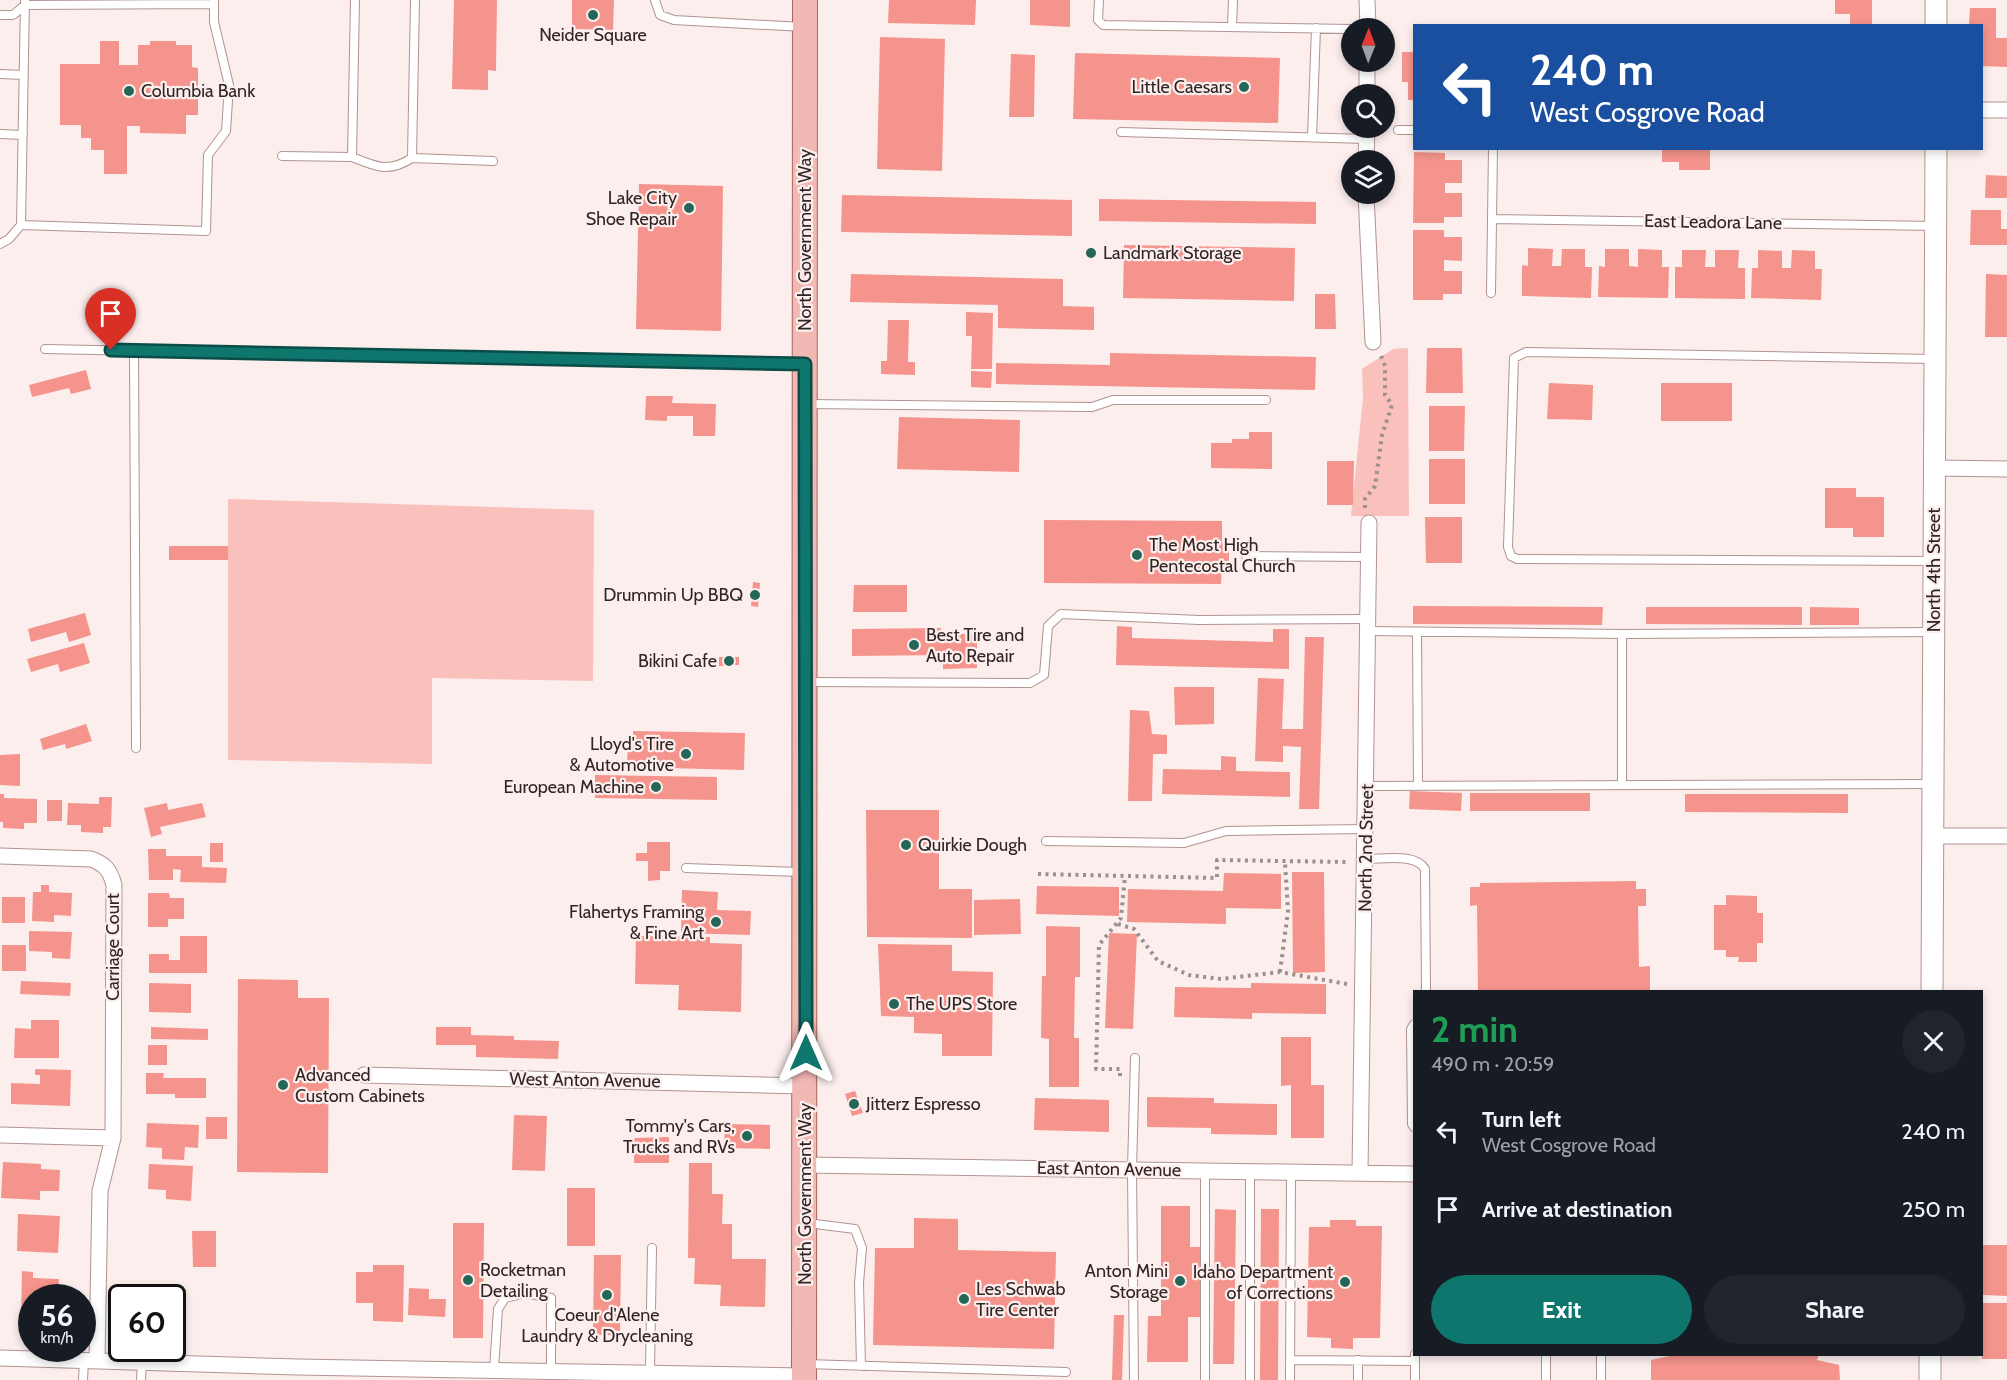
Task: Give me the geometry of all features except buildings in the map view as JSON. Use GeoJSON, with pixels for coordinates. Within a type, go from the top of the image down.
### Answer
{"type":"FeatureCollection","features":[{"type":"Feature","properties":{"kind":"main road","name":"North Government Way"},"geometry":{"type":"LineString","coordinates":[[804,1373],[806,0]]}},
{"type":"Feature","properties":{"kind":"main road"},"geometry":{"type":"LineString","coordinates":[[1936,0],[1936,24]]}},
{"type":"Feature","properties":{"kind":"main road","name":"North 4th Street"},"geometry":{"type":"LineString","coordinates":[[1932,990],[1936,150]]}},
{"type":"Feature","properties":{"kind":"main road"},"geometry":{"type":"LineString","coordinates":[[1930,1356],[1930,1380]]}},
{"type":"Feature","properties":{"kind":"street"},"geometry":{"type":"LineString","coordinates":[[1367,0],[1368,18]]}},
{"type":"Feature","properties":{"kind":"street"},"geometry":{"type":"LineString","coordinates":[[1983,110],[2007,110]]}},
{"type":"Feature","properties":{"kind":"street"},"geometry":{"type":"LineString","coordinates":[[1367,204],[1374,342]]}},
{"type":"Feature","properties":{"kind":"street"},"geometry":{"type":"LineString","coordinates":[[1934,468],[2007,469]]}},
{"type":"Feature","properties":{"kind":"street","name":"North 2nd Street"},"geometry":{"type":"LineString","coordinates":[[1360,1173],[1369,523]]}},
{"type":"Feature","properties":{"kind":"street"},"geometry":{"type":"LineString","coordinates":[[1932,836],[2007,836]]}},
{"type":"Feature","properties":{"kind":"street","name":"Carriage Court"},"geometry":{"type":"LineString","coordinates":[[0,856],[91,859],[100,862],[110,871],[114,885],[113,1138],[100,1191],[95,1284]]}},
{"type":"Feature","properties":{"kind":"street","name":"West Anton Avenue"},"geometry":{"type":"LineString","coordinates":[[364,1075],[805,1086]]}},
{"type":"Feature","properties":{"kind":"street"},"geometry":{"type":"LineString","coordinates":[[0,1135],[113,1138]]}},
{"type":"Feature","properties":{"kind":"street","name":"East Anton Avenue"},"geometry":{"type":"LineString","coordinates":[[804,1165],[1413,1174]]}},
{"type":"Feature","properties":{"kind":"street"},"geometry":{"type":"LineString","coordinates":[[0,1358],[18,1358]]}},
{"type":"Feature","properties":{"kind":"street"},"geometry":{"type":"LineString","coordinates":[[142,1362],[298,1373],[465,1374],[494,1369],[551,1370],[589,1376],[650,1372],[804,1373]]}},
{"type":"Feature","properties":{"kind":"lane"},"geometry":{"type":"LineString","coordinates":[[352,157],[355,0]]}},
{"type":"Feature","properties":{"kind":"lane"},"geometry":{"type":"LineString","coordinates":[[412,158],[415,0]]}},
{"type":"Feature","properties":{"kind":"lane"},"geometry":{"type":"LineString","coordinates":[[655,0],[660,15],[674,20],[805,27]]}},
{"type":"Feature","properties":{"kind":"lane"},"geometry":{"type":"LineString","coordinates":[[1099,0],[1098,20],[1103,25],[1341,29]]}},
{"type":"Feature","properties":{"kind":"lane"},"geometry":{"type":"LineString","coordinates":[[1232,27],[1233,0]]}},
{"type":"Feature","properties":{"kind":"lane"},"geometry":{"type":"LineString","coordinates":[[0,15],[13,15],[25,3],[214,2],[214,22],[227,76],[229,96],[226,131],[208,155],[206,231],[21,225]]}},
{"type":"Feature","properties":{"kind":"lane"},"geometry":{"type":"LineString","coordinates":[[0,244],[9,239],[21,225],[25,3]]}},
{"type":"Feature","properties":{"kind":"lane"},"geometry":{"type":"LineString","coordinates":[[1312,138],[1316,28]]}},
{"type":"Feature","properties":{"kind":"lane"},"geometry":{"type":"LineString","coordinates":[[0,74],[23,75]]}},
{"type":"Feature","properties":{"kind":"lane"},"geometry":{"type":"LineString","coordinates":[[1398,130],[1413,130]]}},
{"type":"Feature","properties":{"kind":"lane"},"geometry":{"type":"LineString","coordinates":[[1121,132],[1312,138],[1341,135]]}},
{"type":"Feature","properties":{"kind":"lane"},"geometry":{"type":"LineString","coordinates":[[0,134],[22,135]]}},
{"type":"Feature","properties":{"kind":"lane"},"geometry":{"type":"LineString","coordinates":[[1491,293],[1493,150]]}},
{"type":"Feature","properties":{"kind":"lane"},"geometry":{"type":"LineString","coordinates":[[282,156],[352,157],[376,167],[399,167],[412,158],[493,161]]}},
{"type":"Feature","properties":{"kind":"lane","name":"East Leadora Lane"},"geometry":{"type":"LineString","coordinates":[[1492,219],[1935,226]]}},
{"type":"Feature","properties":{"kind":"lane"},"geometry":{"type":"LineString","coordinates":[[45,349],[805,364]]}},
{"type":"Feature","properties":{"kind":"lane"},"geometry":{"type":"LineString","coordinates":[[134,350],[136,748]]}},
{"type":"Feature","properties":{"kind":"lane"},"geometry":{"type":"LineString","coordinates":[[1934,561],[1517,559],[1511,555],[1508,547],[1514,358],[1518,354],[1935,359]]}},
{"type":"Feature","properties":{"kind":"lane"},"geometry":{"type":"LineString","coordinates":[[805,404],[1092,407],[1113,399],[1266,400]]}},
{"type":"Feature","properties":{"kind":"lane"},"geometry":{"type":"LineString","coordinates":[[1246,556],[1368,557]]}},
{"type":"Feature","properties":{"kind":"lane"},"geometry":{"type":"LineString","coordinates":[[805,682],[1030,683],[1044,675],[1048,626],[1061,615],[1368,625],[1417,632],[1622,634],[1933,632]]}},
{"type":"Feature","properties":{"kind":"lane"},"geometry":{"type":"LineString","coordinates":[[1417,632],[1418,786]]}},
{"type":"Feature","properties":{"kind":"lane"},"geometry":{"type":"LineString","coordinates":[[1622,634],[1622,785]]}},
{"type":"Feature","properties":{"kind":"lane"},"geometry":{"type":"LineString","coordinates":[[1367,786],[1932,784]]}},
{"type":"Feature","properties":{"kind":"lane"},"geometry":{"type":"LineString","coordinates":[[1046,841],[1185,843],[1226,831],[1366,829]]}},
{"type":"Feature","properties":{"kind":"lane"},"geometry":{"type":"LineString","coordinates":[[1366,859],[1414,860],[1421,863],[1425,869],[1426,990]]}},
{"type":"Feature","properties":{"kind":"lane"},"geometry":{"type":"LineString","coordinates":[[686,868],[805,872]]}},
{"type":"Feature","properties":{"kind":"lane"},"geometry":{"type":"LineString","coordinates":[[1413,1026],[1411,1029],[1413,1126]]}},
{"type":"Feature","properties":{"kind":"lane"},"geometry":{"type":"LineString","coordinates":[[1134,1380],[1132,1169],[1135,1058]]}},
{"type":"Feature","properties":{"kind":"lane"},"geometry":{"type":"LineString","coordinates":[[1204,1380],[1205,1171]]}},
{"type":"Feature","properties":{"kind":"lane"},"geometry":{"type":"LineString","coordinates":[[1250,1171],[1250,1380]]}},
{"type":"Feature","properties":{"kind":"lane"},"geometry":{"type":"LineString","coordinates":[[1290,1380],[1291,1172]]}},
{"type":"Feature","properties":{"kind":"lane"},"geometry":{"type":"LineString","coordinates":[[804,1222],[855,1229],[862,1248],[859,1283],[861,1366]]}},
{"type":"Feature","properties":{"kind":"lane"},"geometry":{"type":"LineString","coordinates":[[650,1372],[651,1248]]}},
{"type":"Feature","properties":{"kind":"lane"},"geometry":{"type":"LineString","coordinates":[[494,1369],[498,1309],[505,1298],[526,1293],[551,1298],[551,1370]]}},
{"type":"Feature","properties":{"kind":"lane"},"geometry":{"type":"LineString","coordinates":[[1546,1356],[1546,1380]]}},
{"type":"Feature","properties":{"kind":"lane"},"geometry":{"type":"LineString","coordinates":[[1601,1356],[1601,1380]]}},
{"type":"Feature","properties":{"kind":"lane"},"geometry":{"type":"LineString","coordinates":[[1290,1360],[1415,1358],[1415,1380]]}},
{"type":"Feature","properties":{"kind":"lane"},"geometry":{"type":"LineString","coordinates":[[1358,1360],[1358,1380]]}},
{"type":"Feature","properties":{"kind":"lane"},"geometry":{"type":"LineString","coordinates":[[83,1380],[90,1362]]}},
{"type":"Feature","properties":{"kind":"lane"},"geometry":{"type":"LineString","coordinates":[[141,1380],[142,1362]]}},
{"type":"Feature","properties":{"kind":"lane"},"geometry":{"type":"LineString","coordinates":[[804,1373],[861,1366],[1066,1372]]}},
{"type":"Feature","properties":{"kind":"path"},"geometry":{"type":"LineString","coordinates":[[1369,523],[1365,499],[1375,486],[1382,435],[1392,405],[1384,390],[1384,359],[1374,342]]}},
{"type":"Feature","properties":{"kind":"path"},"geometry":{"type":"LineString","coordinates":[[1038,874],[1217,878],[1217,860],[1346,862]]}},
{"type":"Feature","properties":{"kind":"path"},"geometry":{"type":"LineString","coordinates":[[1280,972],[1288,911],[1285,862]]}},
{"type":"Feature","properties":{"kind":"path"},"geometry":{"type":"LineString","coordinates":[[1120,1078],[1120,1069],[1096,1069],[1099,945],[1118,924],[1124,909],[1125,876]]}},
{"type":"Feature","properties":{"kind":"path"},"geometry":{"type":"LineString","coordinates":[[1118,924],[1134,929],[1158,961],[1189,975],[1221,979],[1280,972],[1347,984]]}},
{"type":"Feature","properties":{"kind":"shaded area"},"geometry":{"type":"Polygon","coordinates":[[[1408,348],[1409,516],[1351,516],[1363,398],[1362,369],[1393,349],[1408,348]]]}},
{"type":"Feature","properties":{"kind":"shaded area"},"geometry":{"type":"Polygon","coordinates":[[[228,499],[594,510],[593,681],[432,678],[432,764],[228,760],[228,499]]]}},
{"type":"Feature","properties":{"kind":"place","name":"Neider Square"},"geometry":{"type":"Point","coordinates":[593,15]}},
{"type":"Feature","properties":{"kind":"place","name":"Little Caesars"},"geometry":{"type":"Point","coordinates":[1244,87]}},
{"type":"Feature","properties":{"kind":"place","name":"Columbia Bank"},"geometry":{"type":"Point","coordinates":[129,91]}},
{"type":"Feature","properties":{"kind":"place","name":"Lake City Shoe Repair"},"geometry":{"type":"Point","coordinates":[689,208]}},
{"type":"Feature","properties":{"kind":"place","name":"Landmark Storage"},"geometry":{"type":"Point","coordinates":[1091,253]}},
{"type":"Feature","properties":{"kind":"place","name":"The Most High Pentecostal Church"},"geometry":{"type":"Point","coordinates":[1137,555]}},
{"type":"Feature","properties":{"kind":"place","name":"Drummin Up BBQ"},"geometry":{"type":"Point","coordinates":[755,595]}},
{"type":"Feature","properties":{"kind":"place","name":"Best Tire and Auto Repair"},"geometry":{"type":"Point","coordinates":[914,645]}},
{"type":"Feature","properties":{"kind":"place","name":"Bikini Cafe"},"geometry":{"type":"Point","coordinates":[729,661]}},
{"type":"Feature","properties":{"kind":"place","name":"Lloyd's Tire & Automotive"},"geometry":{"type":"Point","coordinates":[686,754]}},
{"type":"Feature","properties":{"kind":"place","name":"European Machine"},"geometry":{"type":"Point","coordinates":[656,787]}},
{"type":"Feature","properties":{"kind":"place","name":"Quirkie Dough"},"geometry":{"type":"Point","coordinates":[906,845]}},
{"type":"Feature","properties":{"kind":"place","name":"Flahertys Framing & Fine Art"},"geometry":{"type":"Point","coordinates":[716,922]}},
{"type":"Feature","properties":{"kind":"place","name":"The UPS Store"},"geometry":{"type":"Point","coordinates":[894,1004]}},
{"type":"Feature","properties":{"kind":"place","name":"Advanced Custom Cabinets"},"geometry":{"type":"Point","coordinates":[283,1085]}},
{"type":"Feature","properties":{"kind":"place","name":"Jitterz Espresso"},"geometry":{"type":"Point","coordinates":[854,1104]}},
{"type":"Feature","properties":{"kind":"place","name":"Tommy's Cars, Trucks and RVs"},"geometry":{"type":"Point","coordinates":[747,1136]}},
{"type":"Feature","properties":{"kind":"place","name":"Rocketman Detailing"},"geometry":{"type":"Point","coordinates":[468,1280]}},
{"type":"Feature","properties":{"kind":"place","name":"Anton Mini Storage"},"geometry":{"type":"Point","coordinates":[1180,1281]}},
{"type":"Feature","properties":{"kind":"place","name":"Idaho Department of Corrections"},"geometry":{"type":"Point","coordinates":[1345,1282]}},
{"type":"Feature","properties":{"kind":"place","name":"Coeur d'Alene Laundry & Drycleaning"},"geometry":{"type":"Point","coordinates":[607,1295]}},
{"type":"Feature","properties":{"kind":"place","name":"Les Schwab Tire Center"},"geometry":{"type":"Point","coordinates":[964,1299]}},
{"type":"Feature","properties":{"kind":"route"},"geometry":{"type":"LineString","coordinates":[[111,350],[805,364],[806,1053]]}}]}
